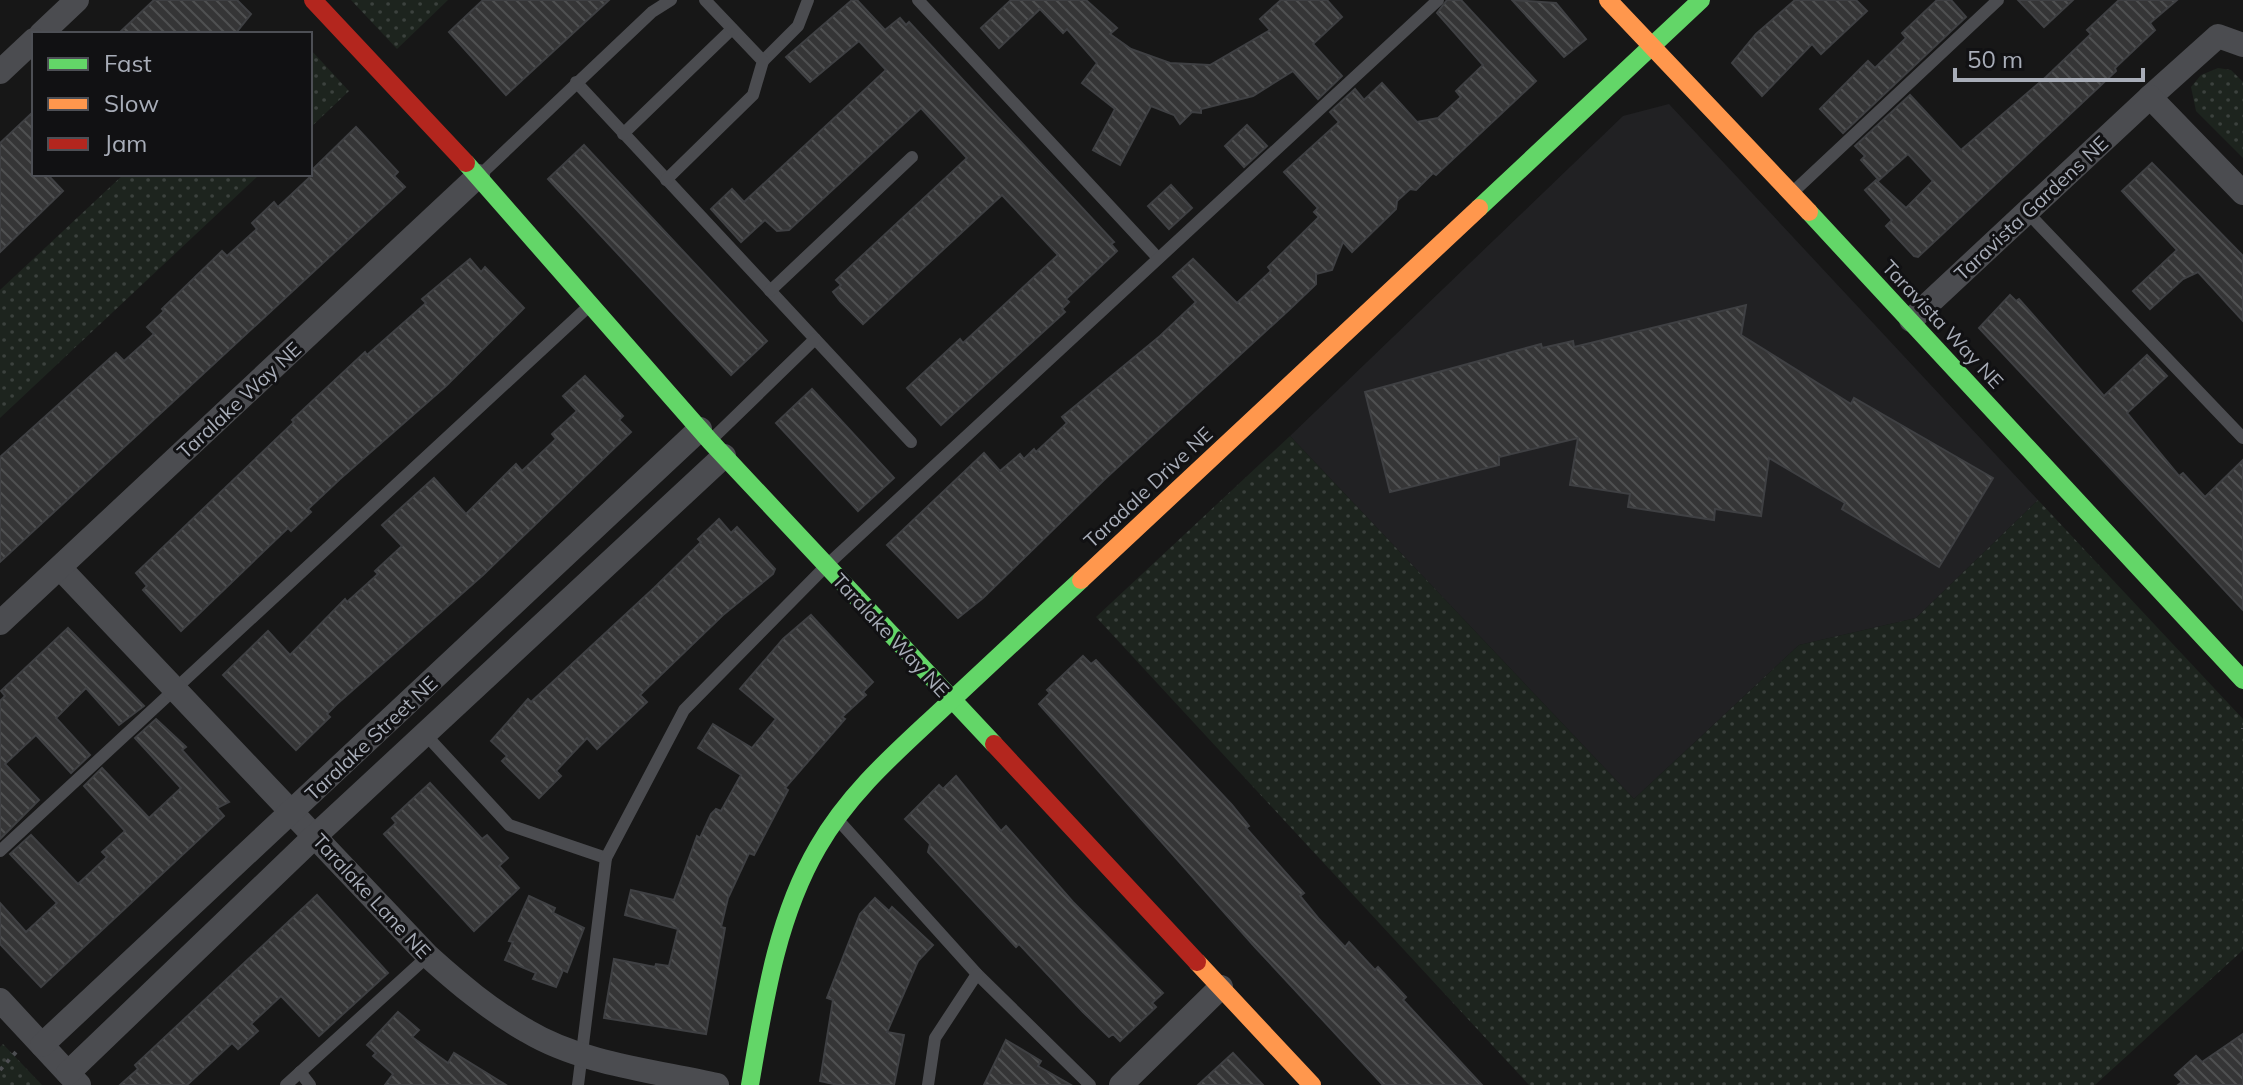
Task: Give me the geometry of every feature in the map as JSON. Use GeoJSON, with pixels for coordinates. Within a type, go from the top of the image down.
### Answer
{"type":"FeatureCollection","features":[{"type":"Feature","properties":{"kind":"street"},"geometry":{"type":"LineString","coordinates":[[43,32],[77,0]]}},
{"type":"Feature","properties":{"kind":"street","name":"Taralake Way NE"},"geometry":{"type":"LineString","coordinates":[[313,0],[478,176],[711,442],[1312,1085]]}},
{"type":"Feature","properties":{"kind":"street","name":"Taravista Way NE"},"geometry":{"type":"LineString","coordinates":[[1608,0],[1911,320],[2243,680]]}},
{"type":"Feature","properties":{"kind":"street","name":"Taradale Drive NE"},"geometry":{"type":"LineString","coordinates":[[750,1085],[778,937],[803,876],[836,818],[952,700],[1701,0]]}},
{"type":"Feature","properties":{"kind":"street","name":"Taravista Gardens NE"},"geometry":{"type":"LineString","coordinates":[[1911,320],[2218,36],[2243,45]]}},
{"type":"Feature","properties":{"kind":"street"},"geometry":{"type":"LineString","coordinates":[[0,72],[32,42]]}},
{"type":"Feature","properties":{"kind":"street"},"geometry":{"type":"LineString","coordinates":[[2150,97],[2243,193]]}},
{"type":"Feature","properties":{"kind":"street","name":"Taralake Way NE"},"geometry":{"type":"LineString","coordinates":[[0,623],[478,176]]}},
{"type":"Feature","properties":{"kind":"street","name":"Taralake Street NE"},"geometry":{"type":"LineString","coordinates":[[74,1079],[315,836],[425,734],[711,442]]}},
{"type":"Feature","properties":{"kind":"street","name":"Taralake Street NE"},"geometry":{"type":"LineString","coordinates":[[42,1045],[293,811],[711,442]]}},
{"type":"Feature","properties":{"kind":"street","name":"Taralake Lane NE"},"geometry":{"type":"LineString","coordinates":[[60,568],[428,956],[475,997],[529,1033],[582,1055],[717,1085]]}},
{"type":"Feature","properties":{"kind":"street"},"geometry":{"type":"LineString","coordinates":[[1121,1085],[1221,987]]}},
{"type":"Feature","properties":{"kind":"street"},"geometry":{"type":"LineString","coordinates":[[0,1000],[74,1079]]}},
{"type":"Feature","properties":{"kind":"lane"},"geometry":{"type":"LineString","coordinates":[[478,176],[576,82],[671,0]]}},
{"type":"Feature","properties":{"kind":"lane"},"geometry":{"type":"LineString","coordinates":[[705,0],[763,61]]}},
{"type":"Feature","properties":{"kind":"lane"},"geometry":{"type":"LineString","coordinates":[[666,180],[753,95],[763,61],[798,26],[808,0]]}},
{"type":"Feature","properties":{"kind":"lane"},"geometry":{"type":"LineString","coordinates":[[918,0],[1158,258]]}},
{"type":"Feature","properties":{"kind":"lane"},"geometry":{"type":"LineString","coordinates":[[578,1085],[606,858],[684,710],[826,566],[1438,0]]}},
{"type":"Feature","properties":{"kind":"lane"},"geometry":{"type":"LineString","coordinates":[[1790,195],[1998,0]]}},
{"type":"Feature","properties":{"kind":"lane"},"geometry":{"type":"LineString","coordinates":[[623,134],[732,29]]}},
{"type":"Feature","properties":{"kind":"lane"},"geometry":{"type":"LineString","coordinates":[[576,82],[911,442]]}},
{"type":"Feature","properties":{"kind":"lane"},"geometry":{"type":"LineString","coordinates":[[770,291],[912,157]]}},
{"type":"Feature","properties":{"kind":"lane"},"geometry":{"type":"LineString","coordinates":[[2027,212],[2243,438]]}},
{"type":"Feature","properties":{"kind":"lane"},"geometry":{"type":"LineString","coordinates":[[0,851],[591,304]]}},
{"type":"Feature","properties":{"kind":"lane"},"geometry":{"type":"LineString","coordinates":[[711,442],[815,339]]}},
{"type":"Feature","properties":{"kind":"lane"},"geometry":{"type":"LineString","coordinates":[[425,734],[509,825],[606,858]]}},
{"type":"Feature","properties":{"kind":"lane"},"geometry":{"type":"LineString","coordinates":[[836,818],[977,974],[1090,1085]]}},
{"type":"Feature","properties":{"kind":"lane"},"geometry":{"type":"LineString","coordinates":[[286,1085],[428,956]]}},
{"type":"Feature","properties":{"kind":"lane"},"geometry":{"type":"LineString","coordinates":[[928,1085],[935,1038],[977,974]]}},
{"type":"Feature","properties":{"kind":"lane"},"geometry":{"type":"LineString","coordinates":[[300,1072],[310,1085]]}},
{"type":"Feature","properties":{"kind":"path"},"geometry":{"type":"LineString","coordinates":[[0,1070],[16,1052]]}},
{"type":"Feature","properties":{"kind":"shaded area"},"geometry":{"type":"Polygon","coordinates":[[[351,0],[448,0],[397,49],[351,0]]]}},
{"type":"Feature","properties":{"kind":"shaded area"},"geometry":{"type":"Polygon","coordinates":[[[312,51],[349,91],[312,126],[312,51]]]}},
{"type":"Feature","properties":{"kind":"shaded area"},"geometry":{"type":"Polygon","coordinates":[[[2218,68],[2231,70],[2243,82],[2243,158],[2196,111],[2191,87],[2201,75],[2218,68]]]}},
{"type":"Feature","properties":{"kind":"shaded area"},"geometry":{"type":"Polygon","coordinates":[[[1669,104],[2038,500],[1916,618],[1799,645],[1634,799],[1290,436],[1623,116],[1669,104]]]}},
{"type":"Feature","properties":{"kind":"shaded area"},"geometry":{"type":"Polygon","coordinates":[[[122,176],[258,176],[0,418],[0,290],[122,176]]]}},
{"type":"Feature","properties":{"kind":"shaded area"},"geometry":{"type":"Polygon","coordinates":[[[1290,436],[1634,799],[1799,645],[1916,618],[2038,500],[2243,719],[2243,950],[2095,1085],[1529,1085],[1096,617],[1290,436]]]}},
{"type":"Feature","properties":{"kind":"shaded area"},"geometry":{"type":"Polygon","coordinates":[[[3,1044],[42,1085],[0,1085],[0,1047],[3,1044]]]}},
{"type":"Feature","properties":{"kind":"building"},"geometry":{"type":"Polygon","coordinates":[[[154,0],[237,0],[251,14],[237,32],[120,32],[154,0]]]}},
{"type":"Feature","properties":{"kind":"building"},"geometry":{"type":"Polygon","coordinates":[[[483,0],[609,0],[506,95],[449,32],[483,0]]]}},
{"type":"Feature","properties":{"kind":"building"},"geometry":{"type":"Polygon","coordinates":[[[852,0],[857,0],[885,30],[900,18],[906,25],[909,22],[1114,242],[1111,244],[1117,251],[1066,299],[1069,302],[1062,309],[1065,312],[941,425],[907,388],[960,339],[963,343],[1058,255],[1002,195],[863,324],[840,301],[833,292],[841,285],[836,280],[967,158],[921,108],[789,230],[777,231],[765,220],[741,242],[711,209],[732,189],[744,202],[886,70],[859,41],[810,82],[786,57],[852,0]]]}},
{"type":"Feature","properties":{"kind":"building"},"geometry":{"type":"Polygon","coordinates":[[[1011,0],[1086,0],[1117,28],[1110,34],[1131,49],[1170,63],[1210,65],[1270,30],[1260,19],[1281,0],[1327,0],[1342,17],[1313,44],[1342,76],[1318,99],[1293,71],[1253,96],[1201,109],[1201,113],[1192,112],[1180,124],[1174,115],[1151,106],[1120,165],[1093,150],[1115,109],[1082,83],[1097,63],[1067,29],[1063,33],[1040,9],[999,48],[981,28],[1011,0]]]}},
{"type":"Feature","properties":{"kind":"building"},"geometry":{"type":"Polygon","coordinates":[[[1447,0],[1461,0],[1536,81],[1436,175],[1433,173],[1416,190],[1410,189],[1397,201],[1396,209],[1352,252],[1343,242],[1332,270],[1316,274],[1316,284],[1106,478],[983,598],[958,618],[887,545],[984,453],[1000,471],[1020,454],[1024,459],[1034,449],[1036,452],[1067,423],[1062,417],[1196,302],[1173,277],[1193,259],[1237,303],[1271,271],[1268,267],[1319,217],[1314,212],[1318,208],[1284,172],[1339,122],[1330,112],[1355,89],[1364,100],[1382,83],[1417,122],[1438,118],[1461,97],[1456,91],[1483,65],[1437,13],[1447,0]]]}},
{"type":"Feature","properties":{"kind":"building"},"geometry":{"type":"Polygon","coordinates":[[[1512,0],[1556,3],[1586,39],[1564,57],[1512,0]]]}},
{"type":"Feature","properties":{"kind":"building"},"geometry":{"type":"Polygon","coordinates":[[[1795,0],[1856,0],[1867,11],[1821,54],[1812,44],[1762,96],[1732,63],[1756,34],[1795,0]]]}},
{"type":"Feature","properties":{"kind":"building"},"geometry":{"type":"Polygon","coordinates":[[[1937,0],[1951,0],[1966,17],[1843,133],[1820,109],[1868,61],[1875,68],[1906,38],[1902,33],[1937,0]]]}},
{"type":"Feature","properties":{"kind":"building"},"geometry":{"type":"Polygon","coordinates":[[[2018,0],[2073,0],[2044,27],[2018,0]]]}},
{"type":"Feature","properties":{"kind":"building"},"geometry":{"type":"Polygon","coordinates":[[[2119,0],[2177,0],[2150,23],[2155,30],[2115,68],[2116,71],[1918,257],[1914,256],[1886,226],[1892,220],[1865,190],[1876,180],[1906,208],[1933,181],[1908,154],[1879,180],[1861,160],[1865,156],[1855,146],[1910,95],[1961,150],[2046,77],[2091,34],[2087,30],[2119,0]]]}},
{"type":"Feature","properties":{"kind":"building"},"geometry":{"type":"Polygon","coordinates":[[[32,113],[32,176],[49,176],[63,191],[0,252],[0,143],[32,113]]]}},
{"type":"Feature","properties":{"kind":"building"},"geometry":{"type":"Polygon","coordinates":[[[1247,125],[1267,146],[1244,167],[1225,146],[1247,125]]]}},
{"type":"Feature","properties":{"kind":"building"},"geometry":{"type":"Polygon","coordinates":[[[356,127],[398,172],[394,176],[405,187],[0,562],[0,457],[116,353],[124,361],[154,334],[147,327],[164,311],[162,309],[222,251],[227,256],[257,229],[252,223],[274,202],[278,207],[312,176],[312,170],[356,127]]]}},
{"type":"Feature","properties":{"kind":"building"},"geometry":{"type":"Polygon","coordinates":[[[584,145],[767,341],[731,375],[548,179],[584,145]]]}},
{"type":"Feature","properties":{"kind":"building"},"geometry":{"type":"Polygon","coordinates":[[[2152,163],[2243,256],[2243,321],[2198,272],[2183,279],[2150,309],[2133,291],[2177,250],[2122,191],[2152,163]]]}},
{"type":"Feature","properties":{"kind":"building"},"geometry":{"type":"Polygon","coordinates":[[[1171,185],[1192,208],[1169,229],[1148,206],[1171,185]]]}},
{"type":"Feature","properties":{"kind":"building"},"geometry":{"type":"Polygon","coordinates":[[[470,259],[481,272],[485,267],[524,308],[446,386],[340,479],[308,509],[311,512],[291,531],[288,528],[181,631],[143,590],[147,586],[136,573],[294,422],[292,420],[365,352],[367,355],[426,303],[422,299],[470,259]]]}},
{"type":"Feature","properties":{"kind":"building"},"geometry":{"type":"Polygon","coordinates":[[[2010,295],[2016,301],[2019,299],[2104,396],[2147,355],[2167,376],[2127,413],[2179,476],[2183,473],[2205,497],[2243,460],[2243,610],[1979,328],[2010,295]]]}},
{"type":"Feature","properties":{"kind":"building"},"geometry":{"type":"Polygon","coordinates":[[[1746,305],[1741,335],[1851,404],[1854,398],[1993,478],[1939,567],[1842,509],[1845,503],[1769,458],[1761,516],[1715,509],[1714,520],[1628,507],[1630,494],[1570,485],[1578,438],[1499,457],[1499,465],[1390,492],[1365,392],[1541,344],[1542,348],[1573,341],[1574,347],[1746,305]]]}},
{"type":"Feature","properties":{"kind":"building"},"geometry":{"type":"Polygon","coordinates":[[[585,376],[623,416],[619,420],[631,432],[483,575],[337,704],[327,714],[330,717],[296,750],[223,675],[268,631],[290,655],[345,599],[347,602],[378,574],[375,571],[402,546],[382,525],[434,478],[466,514],[516,464],[522,471],[556,439],[552,434],[577,411],[563,396],[585,376]]]}},
{"type":"Feature","properties":{"kind":"building"},"geometry":{"type":"Polygon","coordinates":[[[812,389],[894,478],[858,511],[776,423],[812,389]]]}},
{"type":"Feature","properties":{"kind":"building"},"geometry":{"type":"Polygon","coordinates":[[[719,519],[731,533],[737,527],[775,569],[773,574],[723,615],[640,695],[647,702],[597,749],[587,738],[556,771],[561,776],[539,798],[502,761],[507,756],[491,741],[528,699],[531,702],[654,588],[701,542],[698,539],[719,519]]]}},
{"type":"Feature","properties":{"kind":"building"},"geometry":{"type":"Polygon","coordinates":[[[811,615],[873,682],[863,692],[866,695],[842,717],[845,719],[785,788],[788,790],[754,855],[749,853],[728,898],[721,927],[725,928],[706,1034],[604,1018],[614,959],[655,967],[656,964],[669,966],[678,929],[625,915],[631,890],[674,900],[697,836],[700,838],[711,814],[716,809],[721,811],[741,775],[698,748],[713,724],[752,748],[776,719],[740,689],[783,639],[811,615]]]}},
{"type":"Feature","properties":{"kind":"building"},"geometry":{"type":"Polygon","coordinates":[[[68,628],[144,706],[119,725],[86,688],[56,718],[90,755],[71,773],[36,735],[5,764],[39,800],[0,839],[0,701],[5,696],[1,691],[68,628]]]}},
{"type":"Feature","properties":{"kind":"building"},"geometry":{"type":"Polygon","coordinates":[[[1083,656],[1091,664],[1096,660],[1232,805],[1249,826],[1246,828],[1304,893],[1300,896],[1318,918],[1345,947],[1349,942],[1375,970],[1378,967],[1406,997],[1403,1000],[1482,1085],[1383,1085],[1254,946],[1039,704],[1050,693],[1047,690],[1083,656]]]}},
{"type":"Feature","properties":{"kind":"building"},"geometry":{"type":"Polygon","coordinates":[[[156,719],[186,747],[182,750],[229,802],[217,808],[224,816],[41,987],[0,944],[0,903],[26,932],[57,903],[10,854],[31,835],[78,884],[107,857],[102,852],[125,831],[84,786],[102,768],[149,818],[181,788],[135,738],[156,719]]]}},
{"type":"Feature","properties":{"kind":"building"},"geometry":{"type":"Polygon","coordinates":[[[956,776],[1001,831],[1006,826],[1073,902],[1163,993],[1152,1003],[1156,1007],[1120,1041],[1113,1034],[1109,1037],[1019,944],[1016,947],[928,852],[930,844],[905,819],[939,785],[943,789],[956,776]]]}},
{"type":"Feature","properties":{"kind":"building"},"geometry":{"type":"Polygon","coordinates":[[[430,783],[482,839],[487,835],[508,858],[499,866],[519,888],[474,931],[384,834],[396,823],[392,818],[430,783]]]}},
{"type":"Feature","properties":{"kind":"building"},"geometry":{"type":"Polygon","coordinates":[[[317,895],[388,973],[319,1036],[281,996],[251,1024],[258,1031],[238,1049],[232,1043],[187,1085],[120,1085],[138,1069],[135,1065],[317,895]]]}},
{"type":"Feature","properties":{"kind":"building"},"geometry":{"type":"Polygon","coordinates":[[[529,896],[555,908],[553,913],[584,928],[567,972],[563,970],[556,987],[533,979],[536,973],[505,960],[513,942],[509,941],[529,896]]]}},
{"type":"Feature","properties":{"kind":"building"},"geometry":{"type":"Polygon","coordinates":[[[875,898],[889,911],[892,907],[933,945],[918,961],[887,1032],[904,1035],[894,1085],[838,1085],[820,1081],[833,1000],[827,998],[860,914],[875,898]]]}},
{"type":"Feature","properties":{"kind":"building"},"geometry":{"type":"Polygon","coordinates":[[[398,1012],[419,1030],[412,1037],[448,1063],[454,1053],[506,1085],[385,1085],[393,1074],[373,1056],[376,1053],[367,1045],[398,1012]]]}},
{"type":"Feature","properties":{"kind":"building"},"geometry":{"type":"Polygon","coordinates":[[[2243,1034],[2243,1085],[2178,1085],[2182,1082],[2175,1075],[2196,1056],[2202,1062],[2243,1034]]]}},
{"type":"Feature","properties":{"kind":"building"},"geometry":{"type":"Polygon","coordinates":[[[1006,1040],[1041,1061],[1038,1066],[1071,1085],[984,1085],[1006,1040]]]}},
{"type":"Feature","properties":{"kind":"building"},"geometry":{"type":"Polygon","coordinates":[[[1233,1053],[1263,1085],[1198,1085],[1233,1053]]]}},
{"type":"Feature","properties":{"kind":"traffic: fast"},"geometry":{"type":"LineString","coordinates":[[1479,208],[1701,0]]}},
{"type":"Feature","properties":{"kind":"traffic: fast"},"geometry":{"type":"LineString","coordinates":[[466,163],[710,441],[994,744]]}},
{"type":"Feature","properties":{"kind":"traffic: fast"},"geometry":{"type":"LineString","coordinates":[[1809,212],[2243,680]]}},
{"type":"Feature","properties":{"kind":"traffic: fast"},"geometry":{"type":"LineString","coordinates":[[750,1085],[782,933],[804,875],[830,827],[889,759],[1081,580]]}},
{"type":"Feature","properties":{"kind":"traffic: slow"},"geometry":{"type":"LineString","coordinates":[[1608,0],[1809,212]]}},
{"type":"Feature","properties":{"kind":"traffic: slow"},"geometry":{"type":"LineString","coordinates":[[1081,580],[1479,208]]}},
{"type":"Feature","properties":{"kind":"traffic: slow"},"geometry":{"type":"LineString","coordinates":[[1197,962],[1312,1085]]}},
{"type":"Feature","properties":{"kind":"traffic: jam"},"geometry":{"type":"LineString","coordinates":[[313,0],[466,163]]}},
{"type":"Feature","properties":{"kind":"traffic: jam"},"geometry":{"type":"LineString","coordinates":[[994,744],[1197,962]]}}]}
